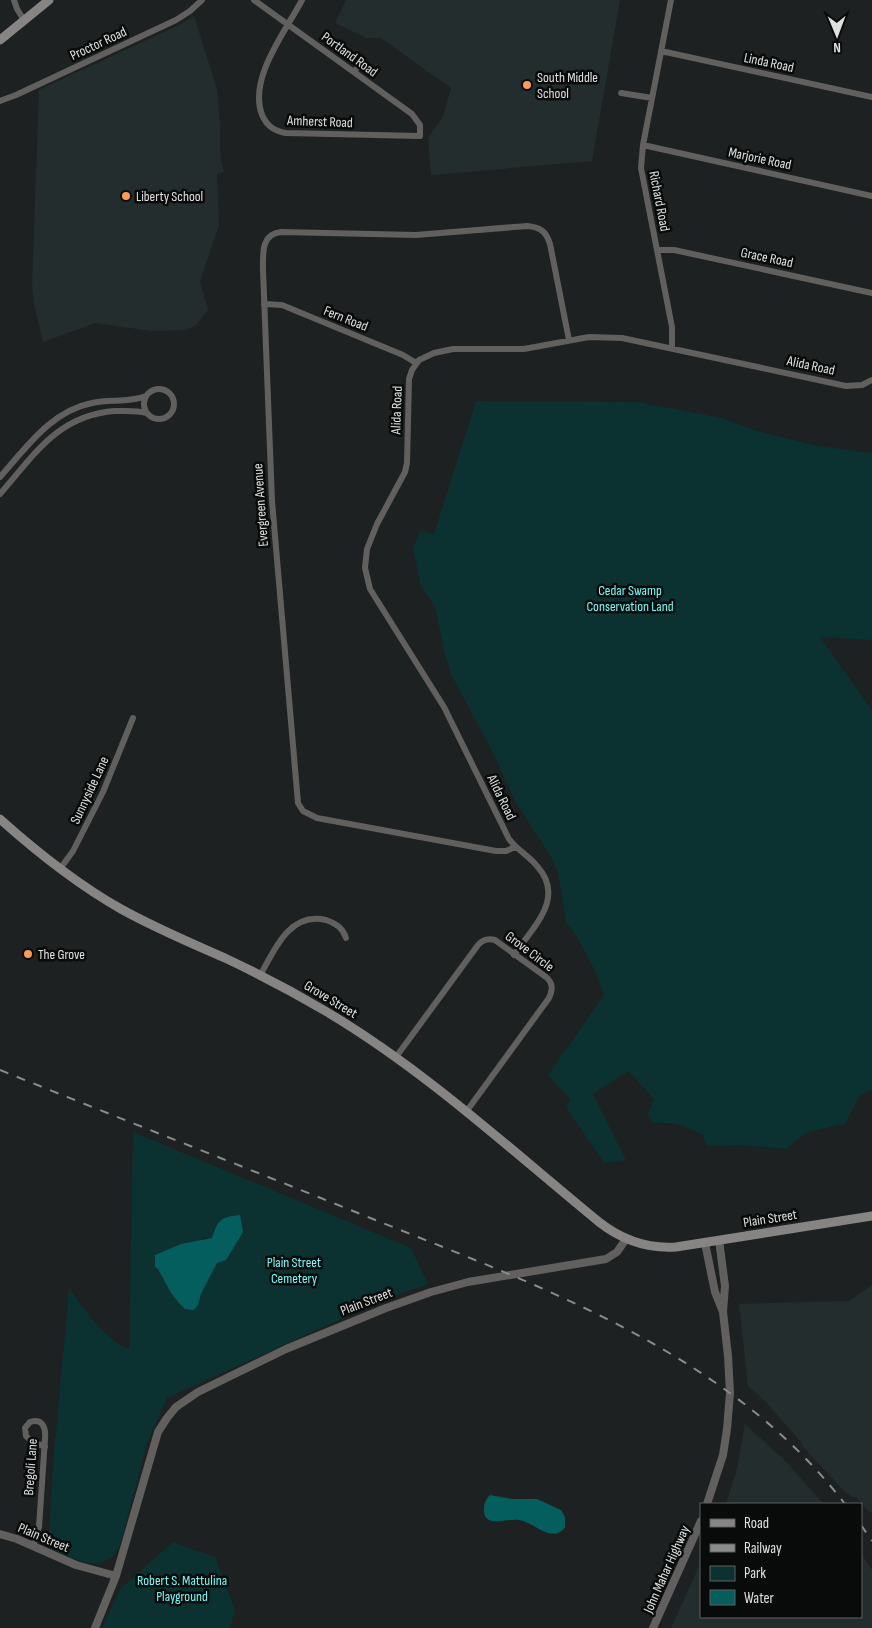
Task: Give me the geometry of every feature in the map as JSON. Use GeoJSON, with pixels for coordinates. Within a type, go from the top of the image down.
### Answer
{"type":"FeatureCollection","features":[{"type":"Feature","properties":{"kind":"main road"},"geometry":{"type":"LineString","coordinates":[[0,40],[49,0]]}},
{"type":"Feature","properties":{"kind":"main road","name":"Grove Street"},"geometry":{"type":"LineString","coordinates":[[0,819],[60,869],[94,892],[135,916],[260,976],[332,1015],[396,1058],[466,1112],[600,1222],[626,1239]]}},
{"type":"Feature","properties":{"kind":"main road","name":"Plain Street"},"geometry":{"type":"LineString","coordinates":[[626,1239],[643,1245],[676,1247],[872,1216]]}},
{"type":"Feature","properties":{"kind":"street"},"geometry":{"type":"LineString","coordinates":[[14,0],[24,20]]}},
{"type":"Feature","properties":{"kind":"street","name":"Proctor Road"},"geometry":{"type":"LineString","coordinates":[[0,101],[176,20],[202,0]]}},
{"type":"Feature","properties":{"kind":"street","name":"Portland Road"},"geometry":{"type":"LineString","coordinates":[[254,0],[415,117],[420,125],[420,136]]}},
{"type":"Feature","properties":{"kind":"street","name":"Amherst Road"},"geometry":{"type":"LineString","coordinates":[[302,0],[269,61],[262,80],[261,110],[264,120],[270,127],[286,133],[420,136]]}},
{"type":"Feature","properties":{"kind":"street","name":"Richard Road"},"geometry":{"type":"LineString","coordinates":[[671,0],[643,145],[642,173],[672,327],[672,348]]}},
{"type":"Feature","properties":{"kind":"street","name":"Linda Road"},"geometry":{"type":"LineString","coordinates":[[661,51],[872,97]]}},
{"type":"Feature","properties":{"kind":"street"},"geometry":{"type":"LineString","coordinates":[[354,72],[362,62]]}},
{"type":"Feature","properties":{"kind":"street"},"geometry":{"type":"LineString","coordinates":[[620,92],[652,98]]}},
{"type":"Feature","properties":{"kind":"street","name":"Marjorie Road"},"geometry":{"type":"LineString","coordinates":[[643,145],[872,196]]}},
{"type":"Feature","properties":{"kind":"street","name":"Evergreen Avenue"},"geometry":{"type":"LineString","coordinates":[[515,847],[510,851],[496,851],[317,818],[307,814],[300,808],[297,798],[271,495],[264,304],[264,247],[266,240],[274,233],[416,235],[536,226],[545,232],[550,244],[569,340]]}},
{"type":"Feature","properties":{"kind":"street","name":"Grace Road"},"geometry":{"type":"LineString","coordinates":[[657,250],[674,250],[872,293]]}},
{"type":"Feature","properties":{"kind":"street","name":"Fern Road"},"geometry":{"type":"LineString","coordinates":[[264,304],[282,305],[403,354],[416,363]]}},
{"type":"Feature","properties":{"kind":"street","name":"Alida Road"},"geometry":{"type":"LineString","coordinates":[[515,847],[506,835],[444,707],[375,599],[367,579],[365,562],[369,543],[379,519],[406,467],[409,383],[410,374],[416,363],[426,356],[444,350],[466,348],[524,349],[569,340],[607,336],[672,348],[846,386],[862,385],[872,380]]}},
{"type":"Feature","properties":{"kind":"street"},"geometry":{"type":"LineString","coordinates":[[0,494],[10,483],[50,438],[63,428],[77,420],[106,412],[134,411],[146,413],[155,419],[164,418],[172,411],[174,403],[170,393],[161,388],[153,389],[146,396],[133,400],[93,402],[67,412],[42,430],[0,476],[10,483]]}},
{"type":"Feature","properties":{"kind":"street"},"geometry":{"type":"LineString","coordinates":[[146,396],[143,406],[146,413]]}},
{"type":"Feature","properties":{"kind":"street","name":"Sunnyside Lane"},"geometry":{"type":"LineString","coordinates":[[60,869],[73,851],[106,785],[134,718]]}},
{"type":"Feature","properties":{"kind":"street"},"geometry":{"type":"LineString","coordinates":[[514,955],[546,908],[549,891],[546,879],[539,868],[515,847]]}},
{"type":"Feature","properties":{"kind":"street"},"geometry":{"type":"LineString","coordinates":[[260,976],[281,938],[298,924],[314,919],[328,921],[340,928],[346,938]]}},
{"type":"Feature","properties":{"kind":"street","name":"Grove Circle"},"geometry":{"type":"LineString","coordinates":[[396,1058],[480,942],[492,939],[548,979],[552,984],[551,994],[466,1112]]}},
{"type":"Feature","properties":{"kind":"street","name":"Plain Street"},"geometry":{"type":"LineString","coordinates":[[0,1534],[76,1565],[116,1576],[156,1438],[167,1418],[183,1401],[286,1349],[373,1313],[440,1289],[488,1278],[606,1259],[617,1252],[626,1239]]}},
{"type":"Feature","properties":{"kind":"street"},"geometry":{"type":"LineString","coordinates":[[707,1503],[718,1474],[725,1445],[730,1381],[723,1312],[724,1286],[718,1240]]}},
{"type":"Feature","properties":{"kind":"street"},"geometry":{"type":"LineString","coordinates":[[705,1243],[715,1292],[723,1312]]}},
{"type":"Feature","properties":{"kind":"street","name":"Bregoli Lane"},"geometry":{"type":"LineString","coordinates":[[33,1546],[38,1531],[44,1447],[45,1428],[39,1422],[29,1423],[26,1426],[25,1432],[29,1439],[44,1447]]}},
{"type":"Feature","properties":{"kind":"street","name":"John Mahar Highway"},"geometry":{"type":"LineString","coordinates":[[653,1628],[700,1523]]}},
{"type":"Feature","properties":{"kind":"street"},"geometry":{"type":"LineString","coordinates":[[95,1628],[116,1576]]}},
{"type":"Feature","properties":{"kind":"shaded area","name":"South Middle School"},"geometry":{"type":"Polygon","coordinates":[[[346,0],[620,0],[592,161],[431,175],[428,138],[443,117],[451,88],[381,38],[366,38],[335,23],[346,0]]]}},
{"type":"Feature","properties":{"kind":"shaded area","name":"Liberty School"},"geometry":{"type":"Polygon","coordinates":[[[194,16],[217,89],[220,156],[224,172],[217,174],[219,225],[200,281],[208,310],[196,325],[186,330],[152,331],[95,323],[43,342],[32,287],[39,90],[177,26],[194,16]]]}},
{"type":"Feature","properties":{"kind":"shaded area"},"geometry":{"type":"Polygon","coordinates":[[[872,1285],[872,1513],[866,1509],[858,1498],[852,1497],[844,1491],[804,1448],[763,1399],[748,1386],[739,1304],[849,1301],[872,1285]]]}},
{"type":"Feature","properties":{"kind":"shaded area"},"geometry":{"type":"Polygon","coordinates":[[[745,1424],[784,1460],[823,1503],[726,1503],[737,1469],[745,1424]]]}},
{"type":"Feature","properties":{"kind":"shaded area"},"geometry":{"type":"Polygon","coordinates":[[[862,1555],[872,1570],[872,1628],[671,1628],[700,1564],[700,1618],[862,1618],[862,1555]]]}},
{"type":"Feature","properties":{"kind":"green space","name":"Cedar Swamp Conservation Land"},"geometry":{"type":"Polygon","coordinates":[[[476,401],[638,402],[722,418],[754,430],[818,446],[872,453],[872,640],[820,637],[872,710],[872,1090],[861,1094],[845,1124],[808,1132],[786,1149],[741,1145],[706,1146],[703,1135],[684,1126],[653,1123],[648,1114],[654,1099],[628,1071],[593,1094],[626,1160],[604,1163],[566,1107],[570,1099],[548,1075],[604,995],[594,969],[576,935],[566,923],[558,873],[550,855],[516,803],[493,753],[452,676],[445,655],[435,606],[420,584],[413,548],[420,531],[434,534],[476,401]]]}},
{"type":"Feature","properties":{"kind":"green space","name":"Plain Street Cemetery"},"geometry":{"type":"Polygon","coordinates":[[[133,1132],[411,1248],[428,1284],[380,1301],[167,1398],[148,1441],[120,1545],[114,1555],[106,1561],[97,1563],[77,1560],[48,1547],[54,1452],[69,1288],[88,1314],[104,1331],[120,1345],[129,1349],[133,1132]],[[216,1225],[212,1238],[205,1238],[158,1268],[171,1293],[185,1309],[198,1305],[201,1294],[217,1263],[226,1260],[233,1246],[216,1225]]]}},
{"type":"Feature","properties":{"kind":"green space","name":"Robert S. Mattulina Playground"},"geometry":{"type":"Polygon","coordinates":[[[173,1542],[215,1557],[235,1610],[230,1628],[102,1628],[120,1589],[173,1542]]]}},
{"type":"Feature","properties":{"kind":"water"},"geometry":{"type":"Polygon","coordinates":[[[240,1215],[243,1232],[226,1260],[217,1263],[201,1294],[198,1305],[194,1310],[185,1309],[171,1293],[158,1269],[155,1267],[155,1255],[181,1244],[212,1238],[221,1220],[240,1215]]]}},
{"type":"Feature","properties":{"kind":"water"},"geometry":{"type":"Polygon","coordinates":[[[490,1495],[512,1499],[537,1499],[561,1510],[565,1517],[565,1527],[555,1534],[543,1531],[519,1520],[492,1521],[485,1515],[484,1509],[484,1505],[490,1495]]]}},
{"type":"Feature","properties":{"kind":"railway"},"geometry":{"type":"LineString","coordinates":[[0,1070],[491,1267],[558,1295],[622,1327],[685,1363],[743,1403],[797,1450],[844,1503]]}},
{"type":"Feature","properties":{"kind":"railway"},"geometry":{"type":"LineString","coordinates":[[862,1526],[872,1541]]}},
{"type":"Feature","properties":{"kind":"place","name":"South Middle School"},"geometry":{"type":"Point","coordinates":[527,85]}},
{"type":"Feature","properties":{"kind":"place","name":"Liberty School"},"geometry":{"type":"Point","coordinates":[126,196]}},
{"type":"Feature","properties":{"kind":"place","name":"The Grove"},"geometry":{"type":"Point","coordinates":[28,954]}}]}
